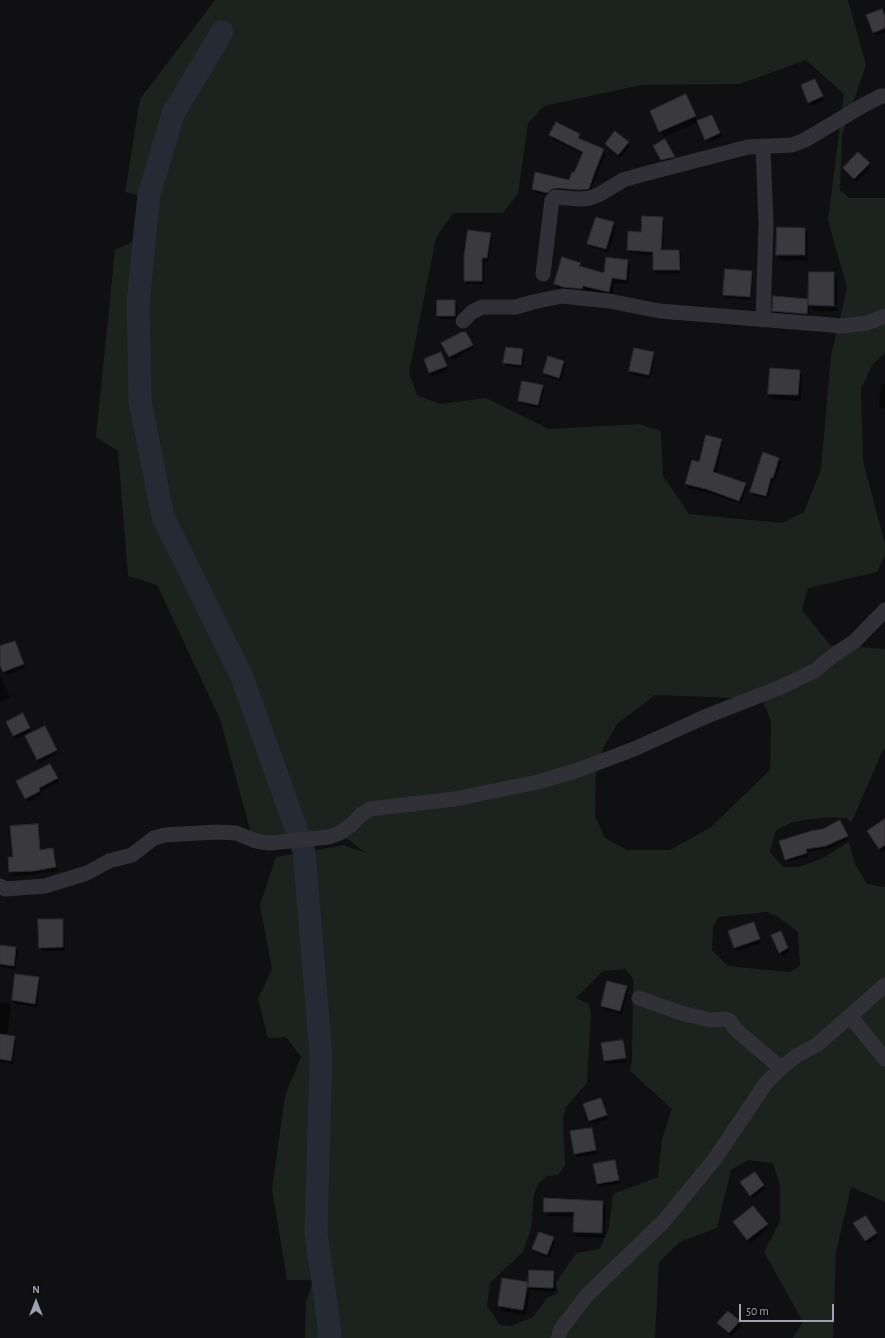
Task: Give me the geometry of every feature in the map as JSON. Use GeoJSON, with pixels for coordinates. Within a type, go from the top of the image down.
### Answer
{"type":"FeatureCollection","features":[{"type":"Feature","properties":{"kind":"street"},"geometry":{"type":"LineString","coordinates":[[543,274],[552,200],[555,197],[579,199],[590,198],[600,194],[623,180],[644,174],[748,147],[787,145],[805,140],[862,106],[881,96],[885,96]]}},
{"type":"Feature","properties":{"kind":"street"},"geometry":{"type":"LineString","coordinates":[[763,146],[766,224],[763,320]]}},
{"type":"Feature","properties":{"kind":"street"},"geometry":{"type":"LineString","coordinates":[[463,320],[472,312],[482,307],[516,307],[562,296],[609,301],[660,311],[843,326],[867,323],[885,316]]}},
{"type":"Feature","properties":{"kind":"street"},"geometry":{"type":"LineString","coordinates":[[0,886],[5,889],[44,886],[87,873],[109,861],[132,855],[154,838],[165,835],[216,832],[236,833],[256,841],[270,843],[329,837],[340,833],[370,809],[454,799],[538,782],[581,769],[634,749],[707,716],[781,687],[814,671],[855,641],[885,610]]}},
{"type":"Feature","properties":{"kind":"street"},"geometry":{"type":"LineString","coordinates":[[558,1338],[561,1329],[587,1295],[663,1222],[714,1160],[766,1083],[796,1056],[818,1044],[885,985]]}},
{"type":"Feature","properties":{"kind":"street"},"geometry":{"type":"LineString","coordinates":[[639,998],[681,1013],[711,1020],[725,1019],[730,1021],[735,1029],[781,1068]]}},
{"type":"Feature","properties":{"kind":"street"},"geometry":{"type":"LineString","coordinates":[[850,1016],[885,1059]]}},
{"type":"Feature","properties":{"kind":"shaded area"},"geometry":{"type":"Polygon","coordinates":[[[215,0],[848,0],[866,65],[842,135],[840,190],[849,198],[885,198],[885,353],[872,365],[861,389],[863,461],[885,544],[885,555],[877,572],[808,588],[802,610],[830,645],[885,649],[885,749],[882,752],[851,823],[847,818],[826,817],[793,822],[776,830],[770,852],[783,867],[799,867],[823,858],[849,842],[855,864],[867,884],[885,887],[885,1202],[851,1187],[836,1253],[833,1338],[793,1338],[803,1322],[764,1252],[780,1221],[780,1186],[773,1163],[748,1160],[731,1170],[717,1228],[680,1242],[659,1262],[655,1338],[305,1338],[306,1302],[313,1280],[287,1280],[272,1189],[285,1096],[301,1057],[286,1037],[268,1038],[258,999],[272,969],[260,905],[276,857],[344,845],[366,853],[340,833],[290,838],[251,833],[220,719],[157,585],[128,576],[118,451],[96,437],[115,250],[132,242],[138,195],[125,192],[140,99],[215,0]],[[806,60],[740,84],[641,85],[544,106],[528,123],[518,194],[503,213],[453,213],[436,238],[409,373],[417,395],[440,404],[486,398],[549,429],[639,424],[661,431],[663,476],[689,514],[782,523],[804,512],[821,469],[831,356],[847,288],[828,220],[844,94],[806,60]],[[655,695],[617,724],[605,745],[596,767],[595,816],[605,838],[627,850],[670,850],[711,827],[770,770],[771,721],[762,699],[655,695]],[[768,912],[718,917],[713,927],[712,950],[728,966],[789,972],[800,966],[798,932],[778,917],[768,912]],[[625,969],[603,971],[576,998],[589,1004],[591,1015],[587,1083],[566,1107],[563,1119],[565,1165],[558,1175],[547,1176],[538,1184],[534,1194],[531,1229],[523,1252],[490,1283],[487,1306],[500,1325],[511,1326],[533,1317],[547,1298],[558,1293],[556,1283],[576,1253],[600,1249],[609,1228],[613,1194],[658,1177],[662,1139],[672,1109],[630,1071],[632,1060],[633,978],[625,969]]]}},
{"type":"Feature","properties":{"kind":"building"},"geometry":{"type":"Polygon","coordinates":[[[882,9],[885,16],[885,28],[873,33],[866,15],[882,9]]]}},
{"type":"Feature","properties":{"kind":"building"},"geometry":{"type":"Polygon","coordinates":[[[815,79],[823,96],[808,103],[801,85],[815,79]]]}},
{"type":"Feature","properties":{"kind":"building"},"geometry":{"type":"Polygon","coordinates":[[[686,94],[696,116],[659,132],[650,111],[686,94]]]}},
{"type":"Feature","properties":{"kind":"building"},"geometry":{"type":"Polygon","coordinates":[[[712,115],[720,133],[705,140],[697,121],[712,115]]]}},
{"type":"Feature","properties":{"kind":"building"},"geometry":{"type":"Polygon","coordinates":[[[556,122],[580,134],[578,138],[604,149],[589,189],[579,190],[558,188],[552,189],[547,193],[532,189],[535,172],[569,180],[572,172],[574,173],[583,152],[549,135],[556,122]]]}},
{"type":"Feature","properties":{"kind":"building"},"geometry":{"type":"Polygon","coordinates":[[[615,131],[629,142],[618,155],[605,144],[615,131]]]}},
{"type":"Feature","properties":{"kind":"building"},"geometry":{"type":"Polygon","coordinates":[[[665,139],[675,157],[661,160],[653,146],[665,139]]]}},
{"type":"Feature","properties":{"kind":"building"},"geometry":{"type":"Polygon","coordinates":[[[858,152],[870,163],[854,179],[843,168],[858,152]]]}},
{"type":"Feature","properties":{"kind":"building"},"geometry":{"type":"Polygon","coordinates":[[[642,216],[663,217],[661,250],[679,250],[680,270],[653,270],[653,252],[627,250],[628,231],[641,232],[642,216]]]}},
{"type":"Feature","properties":{"kind":"building"},"geometry":{"type":"Polygon","coordinates":[[[596,217],[614,222],[606,249],[587,244],[596,217]]]}},
{"type":"Feature","properties":{"kind":"building"},"geometry":{"type":"Polygon","coordinates":[[[777,227],[805,228],[805,255],[776,255],[777,227]]]}},
{"type":"Feature","properties":{"kind":"building"},"geometry":{"type":"Polygon","coordinates":[[[468,230],[491,233],[487,258],[482,258],[482,281],[464,281],[464,256],[468,230]]]}},
{"type":"Feature","properties":{"kind":"building"},"geometry":{"type":"Polygon","coordinates":[[[562,257],[581,263],[579,266],[604,273],[606,257],[628,260],[626,280],[612,278],[609,292],[583,286],[582,289],[563,287],[554,284],[562,257]]]}},
{"type":"Feature","properties":{"kind":"building"},"geometry":{"type":"Polygon","coordinates":[[[725,269],[752,271],[750,297],[723,295],[725,269]]]}},
{"type":"Feature","properties":{"kind":"building"},"geometry":{"type":"Polygon","coordinates":[[[809,272],[834,272],[834,306],[808,305],[809,272]]]}},
{"type":"Feature","properties":{"kind":"building"},"geometry":{"type":"Polygon","coordinates":[[[773,296],[808,299],[807,314],[772,311],[773,296]]]}},
{"type":"Feature","properties":{"kind":"building"},"geometry":{"type":"Polygon","coordinates":[[[437,300],[455,300],[455,316],[437,316],[437,300]]]}},
{"type":"Feature","properties":{"kind":"building"},"geometry":{"type":"Polygon","coordinates":[[[462,332],[466,332],[473,345],[449,357],[441,343],[462,332]]]}},
{"type":"Feature","properties":{"kind":"building"},"geometry":{"type":"Polygon","coordinates":[[[506,347],[523,349],[521,365],[503,363],[506,347]]]}},
{"type":"Feature","properties":{"kind":"building"},"geometry":{"type":"Polygon","coordinates":[[[634,348],[654,352],[649,375],[629,371],[634,348]]]}},
{"type":"Feature","properties":{"kind":"building"},"geometry":{"type":"Polygon","coordinates":[[[441,352],[447,366],[429,373],[424,359],[441,352]]]}},
{"type":"Feature","properties":{"kind":"building"},"geometry":{"type":"Polygon","coordinates":[[[548,356],[564,361],[559,378],[543,373],[548,356]]]}},
{"type":"Feature","properties":{"kind":"building"},"geometry":{"type":"Polygon","coordinates":[[[770,368],[800,370],[798,395],[768,394],[770,368]]]}},
{"type":"Feature","properties":{"kind":"building"},"geometry":{"type":"Polygon","coordinates":[[[522,381],[543,385],[538,405],[518,401],[522,381]]]}},
{"type":"Feature","properties":{"kind":"building"},"geometry":{"type":"Polygon","coordinates":[[[706,435],[722,439],[713,472],[746,483],[739,501],[706,489],[685,484],[692,460],[699,462],[706,435]]]}},
{"type":"Feature","properties":{"kind":"building"},"geometry":{"type":"Polygon","coordinates":[[[763,452],[779,458],[773,478],[771,477],[766,496],[750,492],[763,452]]]}},
{"type":"Feature","properties":{"kind":"building"},"geometry":{"type":"Polygon","coordinates":[[[15,641],[24,664],[3,672],[0,665],[0,646],[15,641]]]}},
{"type":"Feature","properties":{"kind":"building"},"geometry":{"type":"Polygon","coordinates":[[[23,713],[30,728],[13,736],[6,722],[23,713]]]}},
{"type":"Feature","properties":{"kind":"building"},"geometry":{"type":"Polygon","coordinates":[[[45,726],[57,750],[37,760],[25,736],[45,726]]]}},
{"type":"Feature","properties":{"kind":"building"},"geometry":{"type":"Polygon","coordinates":[[[50,764],[58,778],[39,788],[40,791],[25,799],[16,781],[50,764]]]}},
{"type":"Feature","properties":{"kind":"building"},"geometry":{"type":"Polygon","coordinates":[[[885,819],[885,845],[879,849],[867,831],[885,819]]]}},
{"type":"Feature","properties":{"kind":"building"},"geometry":{"type":"Polygon","coordinates":[[[840,820],[848,836],[826,846],[806,849],[807,853],[785,860],[779,841],[811,831],[823,829],[840,820]]]}},
{"type":"Feature","properties":{"kind":"building"},"geometry":{"type":"Polygon","coordinates":[[[38,824],[40,850],[53,848],[56,867],[35,871],[9,872],[8,857],[13,857],[10,826],[38,824]]]}},
{"type":"Feature","properties":{"kind":"building"},"geometry":{"type":"Polygon","coordinates":[[[38,919],[63,919],[63,947],[39,948],[38,919]]]}},
{"type":"Feature","properties":{"kind":"building"},"geometry":{"type":"Polygon","coordinates":[[[754,922],[760,939],[734,948],[728,931],[754,922]]]}},
{"type":"Feature","properties":{"kind":"building"},"geometry":{"type":"Polygon","coordinates":[[[781,931],[788,948],[779,953],[771,935],[781,931]]]}},
{"type":"Feature","properties":{"kind":"building"},"geometry":{"type":"Polygon","coordinates":[[[0,945],[16,947],[14,966],[0,964],[0,945]]]}},
{"type":"Feature","properties":{"kind":"building"},"geometry":{"type":"Polygon","coordinates":[[[15,974],[39,977],[35,1004],[12,1000],[15,974]]]}},
{"type":"Feature","properties":{"kind":"building"},"geometry":{"type":"Polygon","coordinates":[[[607,981],[627,986],[620,1011],[601,1006],[607,981]]]}},
{"type":"Feature","properties":{"kind":"building"},"geometry":{"type":"Polygon","coordinates":[[[0,1034],[15,1036],[11,1061],[0,1059],[0,1034]]]}},
{"type":"Feature","properties":{"kind":"building"},"geometry":{"type":"Polygon","coordinates":[[[623,1040],[626,1058],[604,1061],[601,1043],[623,1040]]]}},
{"type":"Feature","properties":{"kind":"building"},"geometry":{"type":"Polygon","coordinates":[[[601,1098],[607,1115],[589,1121],[583,1104],[601,1098]]]}},
{"type":"Feature","properties":{"kind":"building"},"geometry":{"type":"Polygon","coordinates":[[[592,1128],[596,1150],[574,1154],[570,1131],[592,1128]]]}},
{"type":"Feature","properties":{"kind":"building"},"geometry":{"type":"Polygon","coordinates":[[[615,1160],[619,1180],[597,1184],[593,1164],[615,1160]]]}},
{"type":"Feature","properties":{"kind":"building"},"geometry":{"type":"Polygon","coordinates":[[[755,1172],[764,1185],[750,1196],[740,1182],[755,1172]]]}},
{"type":"Feature","properties":{"kind":"building"},"geometry":{"type":"Polygon","coordinates":[[[544,1198],[603,1201],[602,1233],[573,1232],[574,1212],[544,1212],[544,1198]]]}},
{"type":"Feature","properties":{"kind":"building"},"geometry":{"type":"Polygon","coordinates":[[[753,1206],[768,1224],[747,1240],[733,1222],[753,1206]]]}},
{"type":"Feature","properties":{"kind":"building"},"geometry":{"type":"Polygon","coordinates":[[[866,1216],[877,1233],[865,1241],[853,1223],[866,1216]]]}},
{"type":"Feature","properties":{"kind":"building"},"geometry":{"type":"Polygon","coordinates":[[[539,1232],[554,1237],[547,1255],[532,1249],[539,1232]]]}},
{"type":"Feature","properties":{"kind":"building"},"geometry":{"type":"Polygon","coordinates":[[[529,1270],[554,1271],[553,1288],[528,1287],[529,1270]]]}},
{"type":"Feature","properties":{"kind":"building"},"geometry":{"type":"Polygon","coordinates":[[[502,1278],[528,1282],[523,1310],[498,1306],[502,1278]]]}},
{"type":"Feature","properties":{"kind":"building"},"geometry":{"type":"Polygon","coordinates":[[[728,1311],[740,1321],[729,1333],[717,1323],[728,1311]]]}},
{"type":"Feature","properties":{"kind":"waterway"},"geometry":{"type":"LineString","coordinates":[[222,32],[173,114],[149,195],[138,302],[140,401],[163,517],[242,677],[304,851],[321,1056],[316,1233],[330,1332],[329,1338]]}}]}
